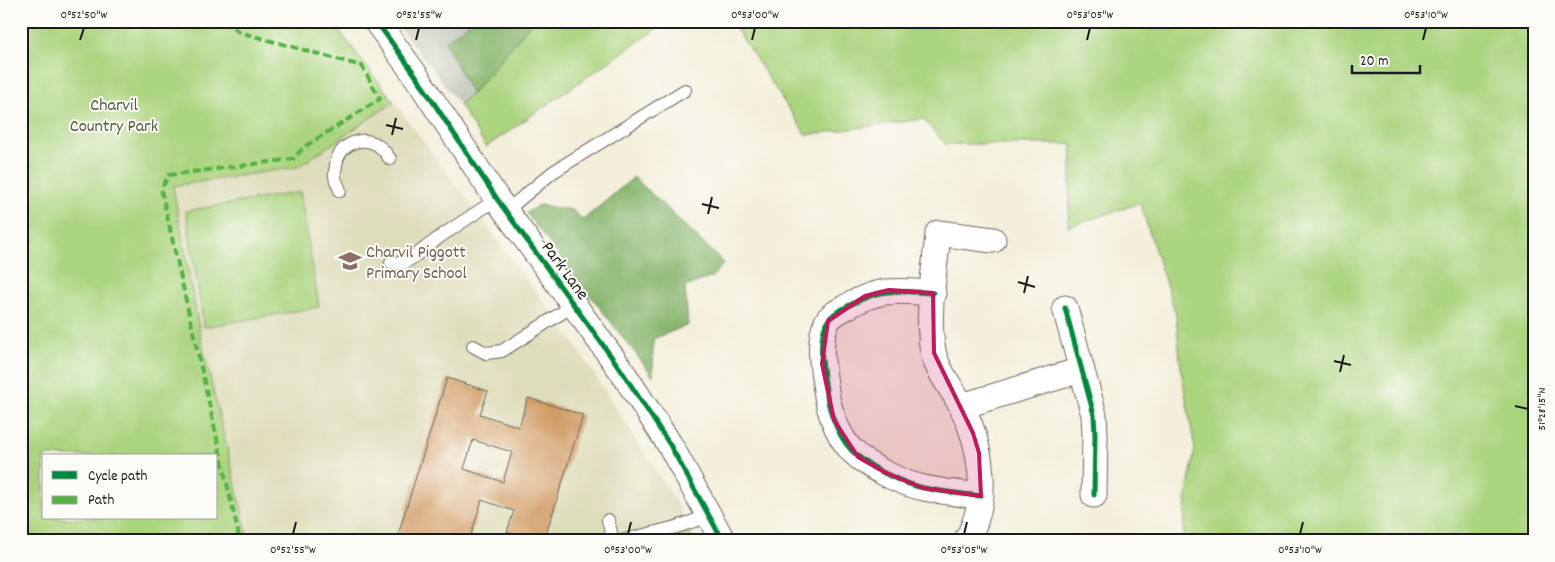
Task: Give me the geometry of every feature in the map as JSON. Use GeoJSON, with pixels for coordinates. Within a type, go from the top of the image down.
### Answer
{"type":"FeatureCollection","features":[{"type":"Feature","properties":{"kind":"street","name":"Park Lane"},"geometry":{"type":"LineString","coordinates":[[376,21],[414,73],[501,205],[621,370],[670,445],[723,541]]}},
{"type":"Feature","properties":{"kind":"street"},"geometry":{"type":"LineString","coordinates":[[966,541],[978,513],[981,496],[979,452],[962,406],[944,377],[934,353],[931,320],[938,233],[993,240]]}},
{"type":"Feature","properties":{"kind":"street"},"geometry":{"type":"LineString","coordinates":[[933,293],[889,290],[865,296],[837,312],[828,321],[823,343],[822,364],[826,394],[834,420],[847,444],[858,457],[886,473],[923,488],[981,496]]}},
{"type":"Feature","properties":{"kind":"street"},"geometry":{"type":"LineString","coordinates":[[1065,308],[1094,415],[1094,495]]}},
{"type":"Feature","properties":{"kind":"street"},"geometry":{"type":"LineString","coordinates":[[962,406],[1081,370]]}},
{"type":"Feature","properties":{"kind":"lane"},"geometry":{"type":"LineString","coordinates":[[391,262],[402,264],[441,236],[501,205],[685,90]]}},
{"type":"Feature","properties":{"kind":"lane"},"geometry":{"type":"LineString","coordinates":[[340,191],[334,176],[337,160],[343,149],[362,140],[375,144],[390,159]]}},
{"type":"Feature","properties":{"kind":"lane"},"geometry":{"type":"LineString","coordinates":[[473,346],[486,353],[502,351],[574,305]]}},
{"type":"Feature","properties":{"kind":"lane"},"geometry":{"type":"LineString","coordinates":[[621,541],[676,527],[709,516]]}},
{"type":"Feature","properties":{"kind":"lane"},"geometry":{"type":"LineString","coordinates":[[608,520],[614,541]]}},
{"type":"Feature","properties":{"kind":"highlighted area"},"geometry":{"type":"Polygon","coordinates":[[[889,290],[933,293],[934,353],[973,433],[979,453],[981,496],[923,488],[886,473],[858,457],[834,420],[822,364],[828,321],[865,296],[889,290]]]}},
{"type":"Feature","properties":{"kind":"shaded area"},"geometry":{"type":"Polygon","coordinates":[[[395,21],[472,21],[445,43],[472,94],[459,104],[395,21]]]}},
{"type":"Feature","properties":{"kind":"shaded area","name":"Charvil Piggott Primary School"},"geometry":{"type":"Polygon","coordinates":[[[394,102],[573,341],[677,504],[685,521],[610,541],[249,541],[200,335],[173,186],[298,167],[394,102]]]}},
{"type":"Feature","properties":{"kind":"green space","name":"Charvil Country Park"},"geometry":{"type":"Polygon","coordinates":[[[21,21],[332,21],[394,102],[298,167],[173,186],[200,335],[249,541],[21,541],[21,21]]]}},
{"type":"Feature","properties":{"kind":"green space"},"geometry":{"type":"Polygon","coordinates":[[[472,21],[533,21],[472,94],[445,42],[472,21]]]}},
{"type":"Feature","properties":{"kind":"green space"},"geometry":{"type":"Polygon","coordinates":[[[533,21],[668,21],[486,147],[459,104],[472,94],[533,21]]]}},
{"type":"Feature","properties":{"kind":"green space"},"geometry":{"type":"Polygon","coordinates":[[[731,21],[1534,21],[1534,541],[1183,541],[1186,499],[1195,449],[1181,370],[1176,315],[1140,203],[1068,227],[1072,144],[945,144],[923,119],[806,135],[731,21]]]}},
{"type":"Feature","properties":{"kind":"green space"},"geometry":{"type":"Polygon","coordinates":[[[634,177],[724,263],[712,277],[685,287],[688,325],[653,339],[653,376],[526,213],[539,205],[572,210],[583,220],[634,177]]]}},
{"type":"Feature","properties":{"kind":"green space"},"geometry":{"type":"Polygon","coordinates":[[[300,192],[319,307],[204,327],[186,211],[300,192]]]}},
{"type":"Feature","properties":{"kind":"green space"},"geometry":{"type":"Polygon","coordinates":[[[685,521],[693,541],[610,541],[685,521]]]}},
{"type":"Feature","properties":{"kind":"building"},"geometry":{"type":"Polygon","coordinates":[[[447,378],[488,391],[480,414],[519,427],[528,398],[583,415],[544,541],[534,541],[507,532],[514,511],[482,500],[469,541],[396,541],[447,378]],[[473,440],[464,469],[503,482],[512,452],[473,440]]]}},
{"type":"Feature","properties":{"kind":"marked path"},"geometry":{"type":"LineString","coordinates":[[224,21],[239,32],[362,66],[380,99],[304,147],[293,159],[169,175],[161,189],[240,541]]}},
{"type":"Feature","properties":{"kind":"cycle path"},"geometry":{"type":"LineString","coordinates":[[376,21],[414,73],[497,199],[621,370],[670,445],[723,541]]}},
{"type":"Feature","properties":{"kind":"cycle path"},"geometry":{"type":"LineString","coordinates":[[933,293],[899,291],[880,293],[860,300],[831,317],[824,330],[821,347],[828,399],[836,427],[846,444],[873,467],[916,486],[945,492],[981,496]]}},
{"type":"Feature","properties":{"kind":"cycle path"},"geometry":{"type":"LineString","coordinates":[[1065,308],[1094,415],[1094,495]]}},
{"type":"Feature","properties":{"kind":"place","name":"Charvil Piggott Primary School"},"geometry":{"type":"Point","coordinates":[350,261]}}]}
